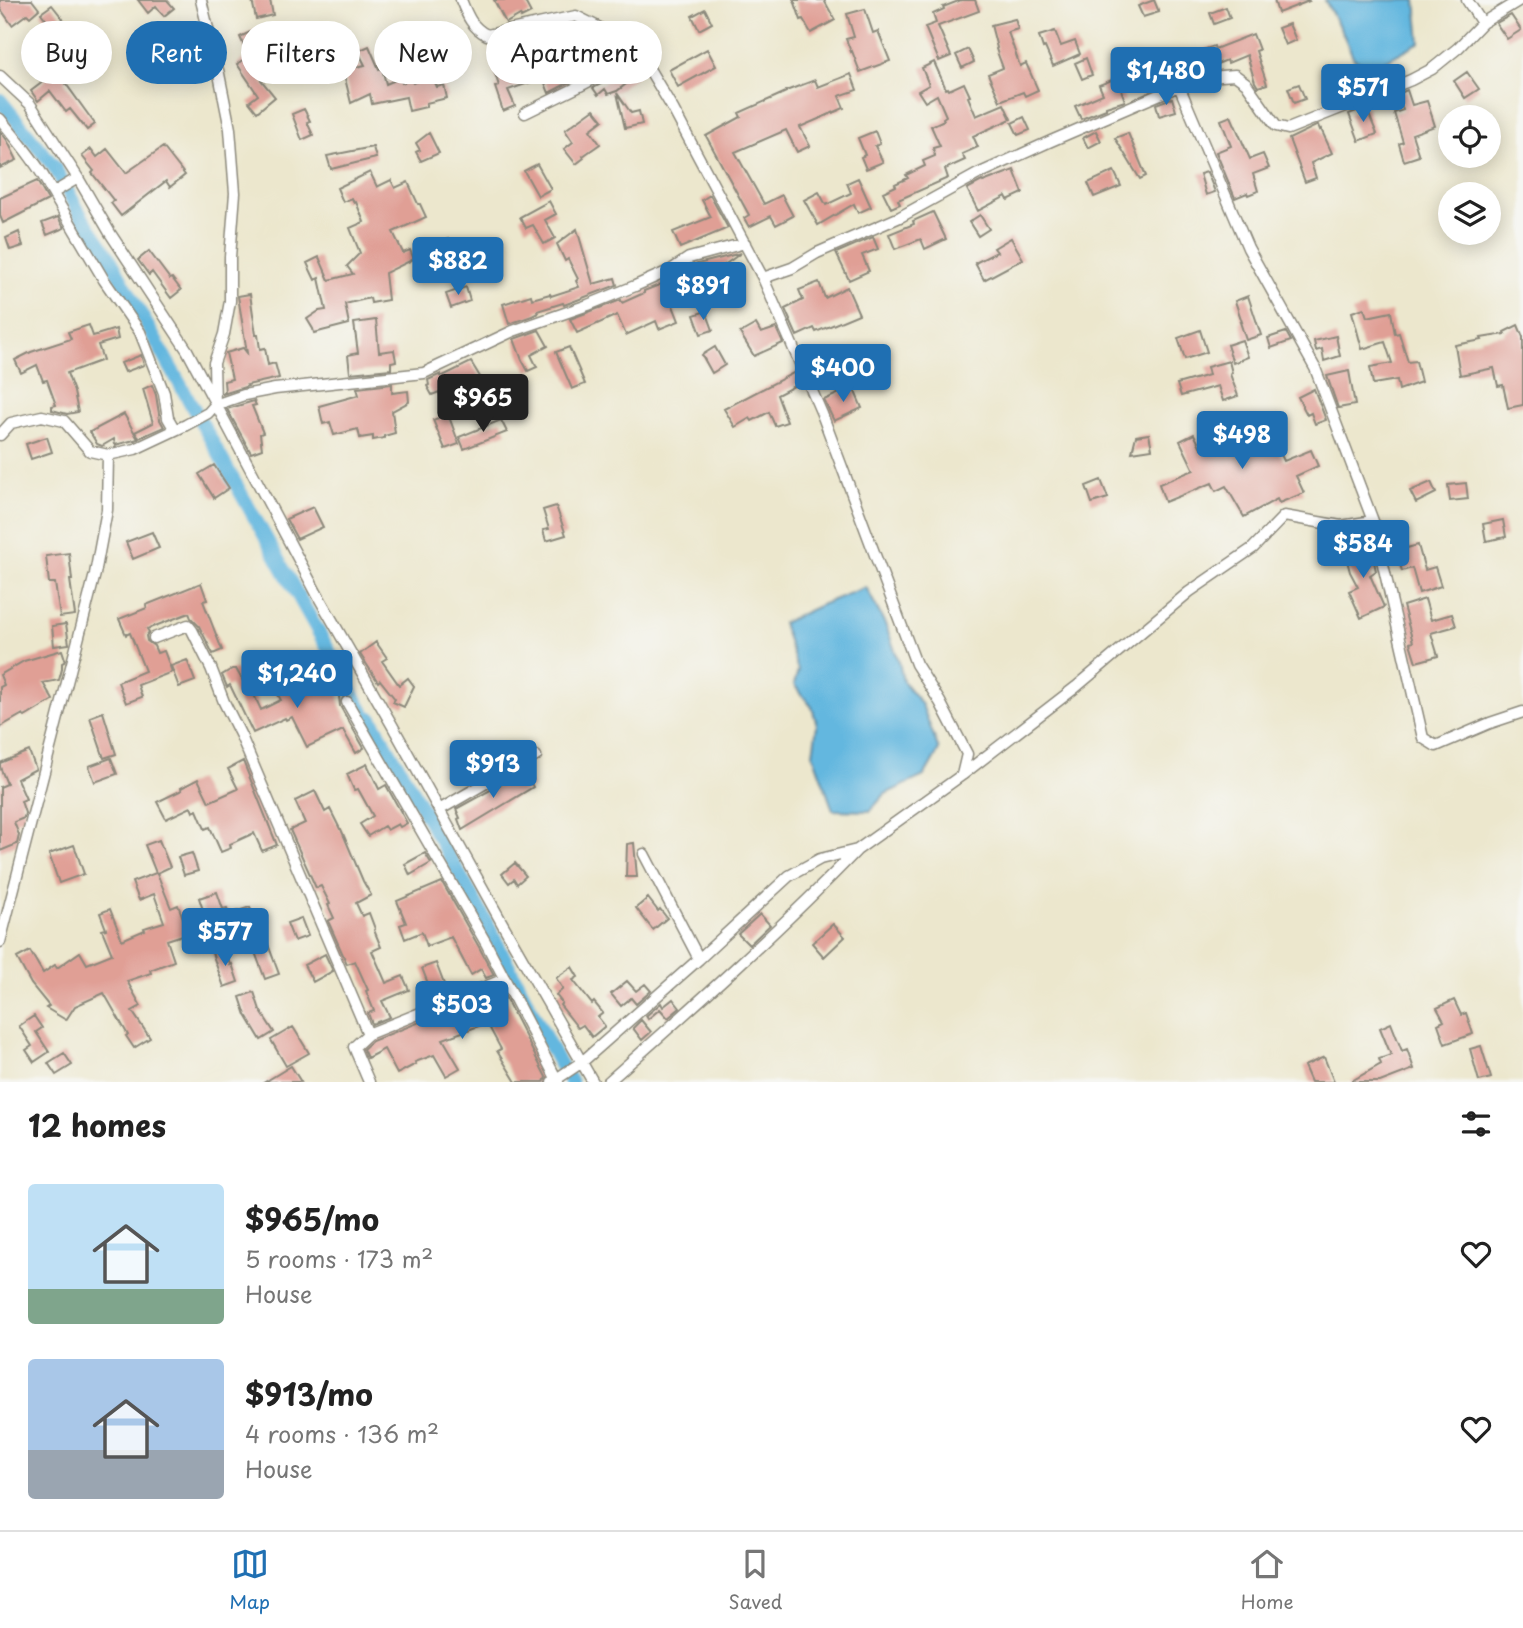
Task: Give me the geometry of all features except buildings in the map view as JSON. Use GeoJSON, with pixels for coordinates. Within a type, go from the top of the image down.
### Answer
{"type":"FeatureCollection","features":[{"type":"Feature","properties":{"kind":"street"},"geometry":{"type":"LineString","coordinates":[[201,0],[230,129],[235,193],[230,301],[224,334],[214,363],[212,409]]}},
{"type":"Feature","properties":{"kind":"street"},"geometry":{"type":"LineString","coordinates":[[461,0],[470,20],[478,31],[486,35]]}},
{"type":"Feature","properties":{"kind":"street"},"geometry":{"type":"LineString","coordinates":[[1466,0],[1482,23]]}},
{"type":"Feature","properties":{"kind":"street"},"geometry":{"type":"LineString","coordinates":[[763,278],[792,268],[817,253],[900,217],[990,168],[1179,86],[1235,75],[1246,83],[1276,126],[1288,129],[1432,69],[1458,48],[1482,23],[1520,0]]}},
{"type":"Feature","properties":{"kind":"street"},"geometry":{"type":"LineString","coordinates":[[553,21],[576,16],[586,21]]}},
{"type":"Feature","properties":{"kind":"street"},"geometry":{"type":"LineString","coordinates":[[0,76],[30,104],[73,180],[187,351],[212,409],[593,1082]]}},
{"type":"Feature","properties":{"kind":"street"},"geometry":{"type":"LineString","coordinates":[[525,113],[584,84]]}},
{"type":"Feature","properties":{"kind":"street"},"geometry":{"type":"LineString","coordinates":[[658,84],[763,278],[821,414],[916,664],[940,702],[967,754],[962,775]]}},
{"type":"Feature","properties":{"kind":"street"},"geometry":{"type":"LineString","coordinates":[[1179,86],[1248,248],[1315,368],[1373,521],[1423,737],[1436,746],[1523,712]]}},
{"type":"Feature","properties":{"kind":"street"},"geometry":{"type":"LineString","coordinates":[[0,119],[23,146],[54,192],[104,280],[140,332],[164,393],[168,418],[175,430]]}},
{"type":"Feature","properties":{"kind":"street"},"geometry":{"type":"LineString","coordinates":[[54,192],[73,180]]}},
{"type":"Feature","properties":{"kind":"street"},"geometry":{"type":"LineString","coordinates":[[0,435],[5,425],[42,416],[64,421],[90,451],[108,455],[135,449],[244,395],[275,389],[424,373],[513,331],[635,286],[671,270],[689,258],[745,243]]}},
{"type":"Feature","properties":{"kind":"street"},"geometry":{"type":"LineString","coordinates":[[0,942],[95,574],[107,510],[108,455]]}},
{"type":"Feature","properties":{"kind":"street"},"geometry":{"type":"LineString","coordinates":[[608,1082],[740,964],[857,850],[962,775],[1076,687],[1189,592],[1253,548],[1284,516],[1341,526],[1373,521]]}},
{"type":"Feature","properties":{"kind":"street"},"geometry":{"type":"LineString","coordinates":[[154,638],[188,625],[192,630],[241,736],[368,1034]]}},
{"type":"Feature","properties":{"kind":"street"},"geometry":{"type":"LineString","coordinates":[[347,702],[486,943],[556,1081],[582,1062],[789,876],[820,859],[857,850]]}},
{"type":"Feature","properties":{"kind":"street"},"geometry":{"type":"LineString","coordinates":[[439,810],[536,756]]}},
{"type":"Feature","properties":{"kind":"street"},"geometry":{"type":"LineString","coordinates":[[644,854],[699,959]]}},
{"type":"Feature","properties":{"kind":"street"},"geometry":{"type":"LineString","coordinates":[[369,1082],[354,1047],[368,1034],[505,979]]}},
{"type":"Feature","properties":{"kind":"water"},"geometry":{"type":"Polygon","coordinates":[[[1325,0],[1416,0],[1420,42],[1373,68],[1354,59],[1325,0]]]}},
{"type":"Feature","properties":{"kind":"water"},"geometry":{"type":"Polygon","coordinates":[[[866,587],[886,626],[903,681],[922,705],[939,750],[924,776],[885,794],[870,811],[833,810],[813,754],[817,725],[812,707],[794,685],[798,670],[782,623],[866,587]]]}},
{"type":"Feature","properties":{"kind":"waterway"},"geometry":{"type":"LineString","coordinates":[[0,100],[55,168],[80,214],[109,257],[372,728]]}},
{"type":"Feature","properties":{"kind":"waterway"},"geometry":{"type":"LineString","coordinates":[[371,718],[482,914],[571,1082]]}}]}
